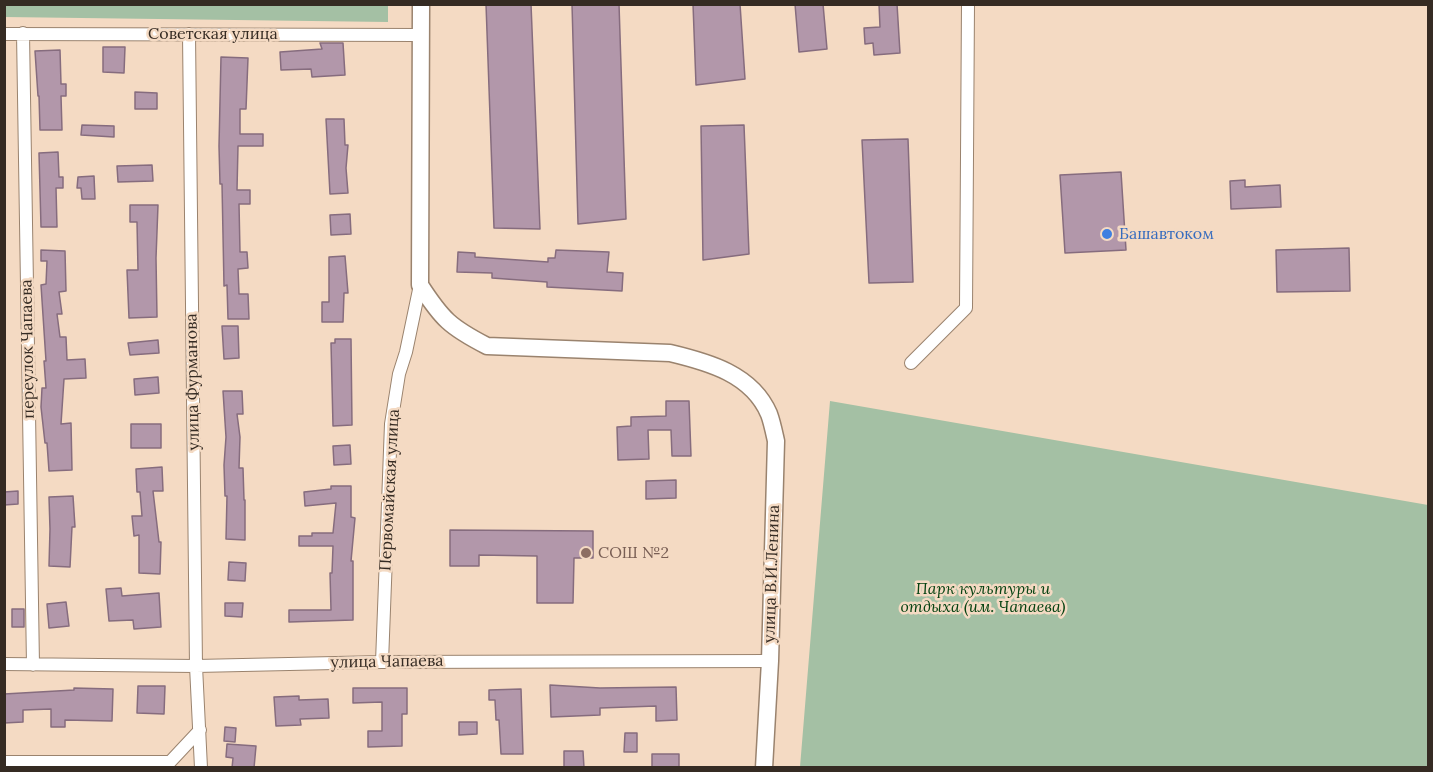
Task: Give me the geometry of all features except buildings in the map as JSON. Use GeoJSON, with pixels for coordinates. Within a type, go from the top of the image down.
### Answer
{"type":"FeatureCollection","features":[{"type":"Feature","properties":{"kind":"main road","name":"Первомайская улица"},"geometry":{"type":"LineString","coordinates":[[420,285],[421,4]]}},
{"type":"Feature","properties":{"kind":"main road","name":"улица В.И.Ленина"},"geometry":{"type":"LineString","coordinates":[[420,285],[440,315],[460,332],[487,346],[670,354],[699,360],[729,372],[750,387],[769,413],[776,441],[770,661],[764,768]]}},
{"type":"Feature","properties":{"kind":"street"},"geometry":{"type":"LineString","coordinates":[[911,363],[966,308],[968,4]]}},
{"type":"Feature","properties":{"kind":"street","name":"переулок Чапаева"},"geometry":{"type":"LineString","coordinates":[[23,33],[33,665]]}},
{"type":"Feature","properties":{"kind":"street","name":"Советская улица"},"geometry":{"type":"LineString","coordinates":[[4,34],[421,35]]}},
{"type":"Feature","properties":{"kind":"street","name":"улица Фурманова"},"geometry":{"type":"LineString","coordinates":[[189,34],[196,666],[201,768]]}},
{"type":"Feature","properties":{"kind":"street","name":"Первомайская улица"},"geometry":{"type":"LineString","coordinates":[[382,662],[391,424],[399,374],[420,285]]}},
{"type":"Feature","properties":{"kind":"street","name":"улица Чапаева"},"geometry":{"type":"LineString","coordinates":[[4,664],[196,666],[382,662],[770,661]]}},
{"type":"Feature","properties":{"kind":"street"},"geometry":{"type":"LineString","coordinates":[[4,762],[170,762],[200,730]]}},
{"type":"Feature","properties":{"kind":"green space"},"geometry":{"type":"Polygon","coordinates":[[[5,4],[388,4],[388,22],[5,17],[5,4]]]}},
{"type":"Feature","properties":{"kind":"green space","name":"Парк культуры и отдыха (им. Чапаева)"},"geometry":{"type":"Polygon","coordinates":[[[830,401],[1428,505],[1428,767],[800,767],[830,401]]]}},
{"type":"Feature","properties":{"kind":"place","name":"Башавтоком"},"geometry":{"type":"Point","coordinates":[1107,234]}},
{"type":"Feature","properties":{"kind":"place","name":"СОШ №2"},"geometry":{"type":"Point","coordinates":[586,553]}}]}
